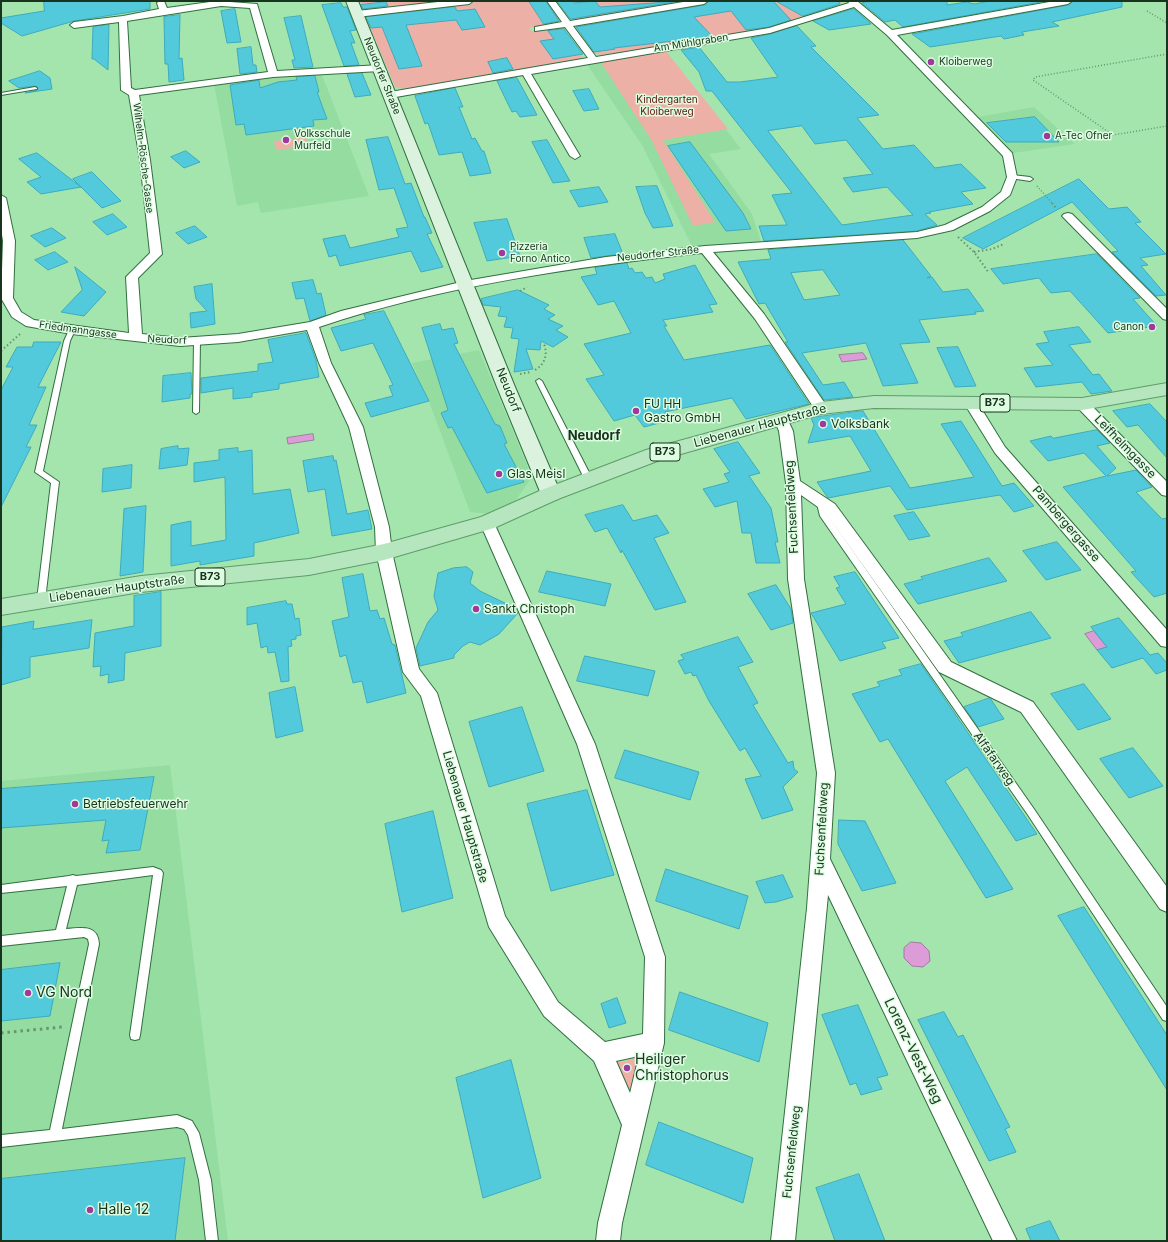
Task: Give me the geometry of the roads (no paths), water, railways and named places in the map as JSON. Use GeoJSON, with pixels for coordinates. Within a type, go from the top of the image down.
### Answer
{"type":"FeatureCollection","features":[{"type":"Feature","properties":{"kind":"main road","name":"Liebenauer Hauptstraße"},"geometry":{"type":"LineString","coordinates":[[1,607],[141,584],[309,567],[384,552],[486,523],[551,494],[653,456],[821,408],[874,402],[1082,404],[1167,389]]}},
{"type":"Feature","properties":{"kind":"street"},"geometry":{"type":"LineString","coordinates":[[160,1],[164,11]]}},
{"type":"Feature","properties":{"kind":"street","name":"Neudorfer Straße"},"geometry":{"type":"LineString","coordinates":[[352,1],[466,285]]}},
{"type":"Feature","properties":{"kind":"street"},"geometry":{"type":"LineString","coordinates":[[357,14],[469,1]]}},
{"type":"Feature","properties":{"kind":"street"},"geometry":{"type":"LineString","coordinates":[[552,1],[594,59]]}},
{"type":"Feature","properties":{"kind":"street"},"geometry":{"type":"LineString","coordinates":[[538,29],[704,1]]}},
{"type":"Feature","properties":{"kind":"street"},"geometry":{"type":"LineString","coordinates":[[890,33],[1068,1]]}},
{"type":"Feature","properties":{"kind":"street"},"geometry":{"type":"LineString","coordinates":[[705,249],[917,235],[949,228],[986,209],[1006,193],[1012,177],[1008,155],[948,91],[890,33],[853,2]]}},
{"type":"Feature","properties":{"kind":"street","name":"Am Mühlgraben"},"geometry":{"type":"LineString","coordinates":[[390,95],[770,30],[853,2]]}},
{"type":"Feature","properties":{"kind":"street"},"geometry":{"type":"LineString","coordinates":[[74,25],[123,19],[164,11],[221,3],[254,6],[273,74]]}},
{"type":"Feature","properties":{"kind":"street"},"geometry":{"type":"LineString","coordinates":[[123,19],[126,90],[134,92]]}},
{"type":"Feature","properties":{"kind":"street","name":"Wilhelm-Rösche-Gasse"},"geometry":{"type":"LineString","coordinates":[[136,338],[132,277],[156,254],[145,160],[134,92],[273,74],[380,68]]}},
{"type":"Feature","properties":{"kind":"street"},"geometry":{"type":"LineString","coordinates":[[525,71],[575,156]]}},
{"type":"Feature","properties":{"kind":"street","name":"Friedmanngasse"},"geometry":{"type":"LineString","coordinates":[[1,198],[9,241],[4,299],[16,314],[30,323],[136,338]]}},
{"type":"Feature","properties":{"kind":"street"},"geometry":{"type":"LineString","coordinates":[[1068,216],[1167,316]]}},
{"type":"Feature","properties":{"kind":"street","name":"Neudorfer Straße"},"geometry":{"type":"LineString","coordinates":[[312,325],[345,314],[466,285],[606,260],[705,249],[760,317],[821,408]]}},
{"type":"Feature","properties":{"kind":"street","name":"Neudorf"},"geometry":{"type":"LineString","coordinates":[[466,285],[551,494]]}},
{"type":"Feature","properties":{"kind":"street"},"geometry":{"type":"LineString","coordinates":[[312,325],[325,363],[356,427],[382,527],[384,552]]}},
{"type":"Feature","properties":{"kind":"street","name":"Neudorf"},"geometry":{"type":"LineString","coordinates":[[136,338],[180,342],[238,338],[312,325]]}},
{"type":"Feature","properties":{"kind":"street","name":"Pambergergasse"},"geometry":{"type":"LineString","coordinates":[[971,403],[1000,450],[1167,641]]}},
{"type":"Feature","properties":{"kind":"street","name":"Leifhelmgasse"},"geometry":{"type":"LineString","coordinates":[[1082,404],[1167,491]]}},
{"type":"Feature","properties":{"kind":"street","name":"Fuchsenfeldweg"},"geometry":{"type":"LineString","coordinates":[[782,419],[786,431],[793,483],[796,579],[826,773],[821,861],[783,1241]]}},
{"type":"Feature","properties":{"kind":"street"},"geometry":{"type":"LineString","coordinates":[[793,483],[821,504],[830,508],[945,667],[1028,707],[1167,903]]}},
{"type":"Feature","properties":{"kind":"street"},"geometry":{"type":"LineString","coordinates":[[486,523],[586,744],[655,957],[652,1043],[610,1223],[608,1241]]}},
{"type":"Feature","properties":{"kind":"street","name":"Liebenauer Hauptstraße"},"geometry":{"type":"LineString","coordinates":[[384,552],[411,672],[429,694],[496,920],[551,1009],[602,1052],[633,1124]]}},
{"type":"Feature","properties":{"kind":"street","name":"Lorenz-Vest-Weg"},"geometry":{"type":"LineString","coordinates":[[821,861],[1005,1241]]}},
{"type":"Feature","properties":{"kind":"street"},"geometry":{"type":"LineString","coordinates":[[602,1052],[652,1043]]}},
{"type":"Feature","properties":{"kind":"lane"},"geometry":{"type":"LineString","coordinates":[[1,94],[35,88]]}},
{"type":"Feature","properties":{"kind":"lane"},"geometry":{"type":"LineString","coordinates":[[1012,177],[1030,179]]}},
{"type":"Feature","properties":{"kind":"lane","name":"Liebenauer Hauptstraße"},"geometry":{"type":"LineString","coordinates":[[41,600],[55,482],[38,472],[67,341],[72,330]]}},
{"type":"Feature","properties":{"kind":"lane","name":"Neudorf"},"geometry":{"type":"LineString","coordinates":[[196,412],[197,340]]}},
{"type":"Feature","properties":{"kind":"lane"},"geometry":{"type":"LineString","coordinates":[[539,381],[590,480]]}},
{"type":"Feature","properties":{"kind":"lane","name":"Alfafarweg"},"geometry":{"type":"LineString","coordinates":[[821,504],[823,514],[1031,812],[1167,1016]]}},
{"type":"Feature","properties":{"kind":"lane"},"geometry":{"type":"LineString","coordinates":[[1,889],[73,879],[154,871],[158,873],[135,1035]]}},
{"type":"Feature","properties":{"kind":"lane"},"geometry":{"type":"LineString","coordinates":[[60,935],[73,879]]}},
{"type":"Feature","properties":{"kind":"lane"},"geometry":{"type":"LineString","coordinates":[[1,941],[84,932],[90,933],[94,937],[94,944],[78,1025],[55,1134]]}},
{"type":"Feature","properties":{"kind":"lane"},"geometry":{"type":"LineString","coordinates":[[1,1141],[177,1121],[188,1125],[193,1133],[205,1180],[212,1241]]}},
{"type":"Feature","properties":{"kind":"place","name":"Kloiberweg"},"geometry":{"type":"Point","coordinates":[931,62]}},
{"type":"Feature","properties":{"kind":"place","name":"A-Tec Ofner"},"geometry":{"type":"Point","coordinates":[1047,136]}},
{"type":"Feature","properties":{"kind":"place","name":"Volksschule Murfeld"},"geometry":{"type":"Point","coordinates":[286,140]}},
{"type":"Feature","properties":{"kind":"place","name":"Pizzeria Forno Antico"},"geometry":{"type":"Point","coordinates":[502,253]}},
{"type":"Feature","properties":{"kind":"place","name":"Canon"},"geometry":{"type":"Point","coordinates":[1152,327]}},
{"type":"Feature","properties":{"kind":"place","name":"FU HH Gastro GmbH"},"geometry":{"type":"Point","coordinates":[636,411]}},
{"type":"Feature","properties":{"kind":"place","name":"Volksbank"},"geometry":{"type":"Point","coordinates":[823,424]}},
{"type":"Feature","properties":{"kind":"place","name":"Glas Meisl"},"geometry":{"type":"Point","coordinates":[499,474]}},
{"type":"Feature","properties":{"kind":"place","name":"Sankt Christoph"},"geometry":{"type":"Point","coordinates":[476,609]}},
{"type":"Feature","properties":{"kind":"place","name":"Betriebsfeuerwehr"},"geometry":{"type":"Point","coordinates":[75,804]}},
{"type":"Feature","properties":{"kind":"place","name":"VG Nord"},"geometry":{"type":"Point","coordinates":[28,993]}},
{"type":"Feature","properties":{"kind":"place","name":"Heiliger Christophorus"},"geometry":{"type":"Point","coordinates":[627,1068]}},
{"type":"Feature","properties":{"kind":"place","name":"Halle 12"},"geometry":{"type":"Point","coordinates":[90,1210]}},
{"type":"Feature","properties":{"kind":"district","name":"Neudorf"},"geometry":{"type":"Point","coordinates":[594,436]}},
{"type":"Feature","properties":{"kind":"park label","name":"Kindergarten Kloiberweg"},"geometry":{"type":"Point","coordinates":[667,106]}}]}
